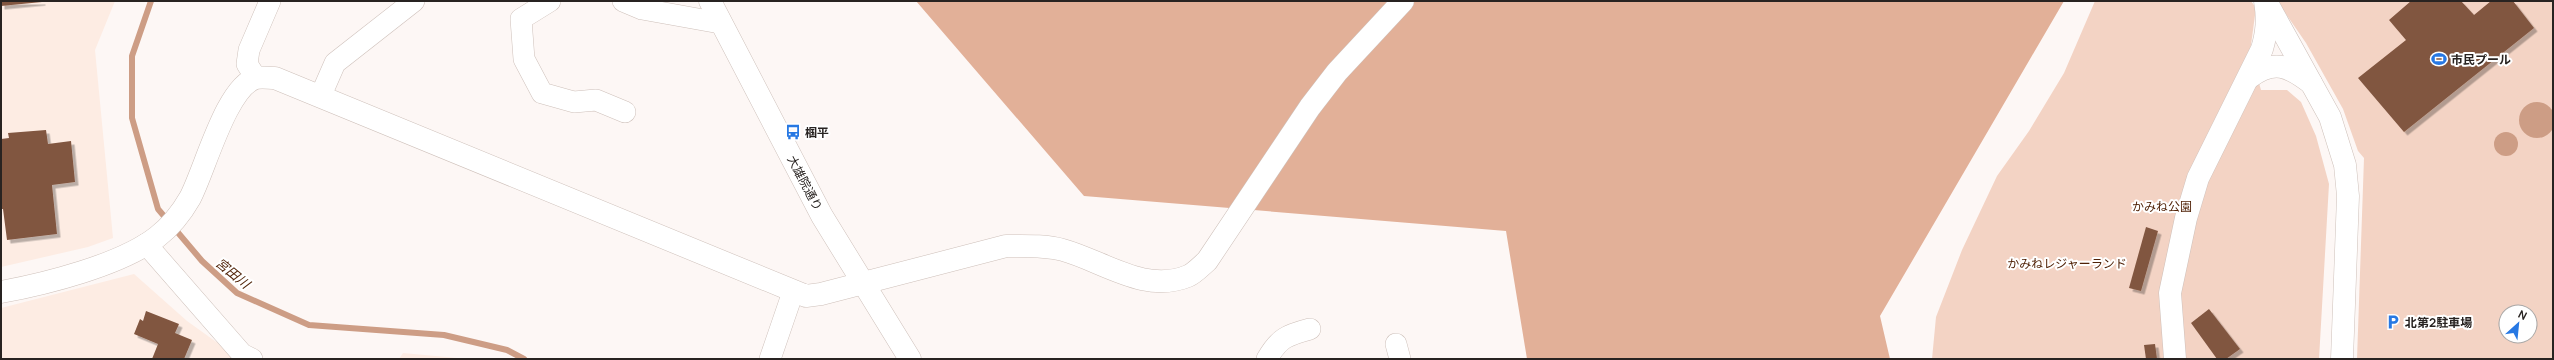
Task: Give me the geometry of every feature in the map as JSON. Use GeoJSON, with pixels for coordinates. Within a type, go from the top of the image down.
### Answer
{"type":"FeatureCollection","features":[{"type":"Feature","properties":{"kind":"street"},"geometry":{"type":"LineString","coordinates":[[256,78],[248,64],[249,50],[270,1]]}},
{"type":"Feature","properties":{"kind":"street"},"geometry":{"type":"LineString","coordinates":[[321,96],[335,63],[414,1]]}},
{"type":"Feature","properties":{"kind":"street"},"geometry":{"type":"LineString","coordinates":[[550,1],[521,19],[524,59],[542,93],[574,102],[596,100],[625,112]]}},
{"type":"Feature","properties":{"kind":"street"},"geometry":{"type":"LineString","coordinates":[[623,1],[642,9],[720,23]]}},
{"type":"Feature","properties":{"kind":"street","name":"大雄院通り"},"geometry":{"type":"LineString","coordinates":[[710,1],[720,23],[822,216],[864,281],[910,359]]}},
{"type":"Feature","properties":{"kind":"street"},"geometry":{"type":"LineString","coordinates":[[1,292],[28,287],[84,270],[118,258],[152,240],[181,212],[203,171],[227,110],[236,94],[256,78],[275,78],[321,96],[793,292],[806,296],[821,294],[864,281],[1006,246],[1037,245],[1062,250],[1131,276],[1156,282],[1175,280],[1190,275],[1207,261],[1286,141],[1337,72],[1403,1]]}},
{"type":"Feature","properties":{"kind":"street"},"geometry":{"type":"LineString","coordinates":[[2175,359],[2170,293],[2186,218],[2198,178],[2250,77],[2267,34],[2268,17],[2266,1]]}},
{"type":"Feature","properties":{"kind":"street"},"geometry":{"type":"LineString","coordinates":[[2266,1],[2330,117],[2345,165],[2348,196],[2342,359]]}},
{"type":"Feature","properties":{"kind":"street"},"geometry":{"type":"LineString","coordinates":[[2250,77],[2268,67],[2284,67],[2296,71],[2312,83]]}},
{"type":"Feature","properties":{"kind":"street"},"geometry":{"type":"LineString","coordinates":[[152,240],[242,354],[252,359]]}},
{"type":"Feature","properties":{"kind":"street"},"geometry":{"type":"LineString","coordinates":[[770,359],[793,292]]}},
{"type":"Feature","properties":{"kind":"street"},"geometry":{"type":"LineString","coordinates":[[1267,359],[1276,343],[1289,335],[1310,329]]}},
{"type":"Feature","properties":{"kind":"shaded area"},"geometry":{"type":"Polygon","coordinates":[[[1,1],[115,1],[95,50],[113,238],[88,247],[1,267],[1,1]]]}},
{"type":"Feature","properties":{"kind":"shaded area"},"geometry":{"type":"Polygon","coordinates":[[[916,1],[2064,1],[1880,316],[1890,359],[1527,359],[1506,231],[1084,196],[916,1]]]}},
{"type":"Feature","properties":{"kind":"shaded area"},"geometry":{"type":"Polygon","coordinates":[[[2541,102],[2550,107],[2554,113],[2554,127],[2550,133],[2541,138],[2533,138],[2524,133],[2520,127],[2519,116],[2524,107],[2530,103],[2541,102]]]}},
{"type":"Feature","properties":{"kind":"shaded area"},"geometry":{"type":"Polygon","coordinates":[[[2501,132],[2511,132],[2518,139],[2518,149],[2511,156],[2501,156],[2494,149],[2494,139],[2501,132]]]}},
{"type":"Feature","properties":{"kind":"shaded area"},"geometry":{"type":"Polygon","coordinates":[[[134,274],[187,321],[240,359],[1,359],[1,308],[134,274]]]}},
{"type":"Feature","properties":{"kind":"shaded area"},"geometry":{"type":"Polygon","coordinates":[[[403,353],[468,359],[399,359],[403,353]]]}},
{"type":"Feature","properties":{"kind":"green space","name":"かみねレジャーランド"},"geometry":{"type":"Polygon","coordinates":[[[2095,1],[2251,1],[2256,8],[2250,52],[2261,90],[2287,90],[2301,102],[2316,136],[2329,184],[2319,359],[1932,359],[1936,317],[1962,250],[1997,176],[2029,131],[2064,73],[2095,1]]]}},
{"type":"Feature","properties":{"kind":"green space"},"geometry":{"type":"Polygon","coordinates":[[[2277,1],[2553,1],[2553,359],[2357,359],[2364,158],[2358,151],[2343,109],[2306,43],[2277,1]]]}},
{"type":"Feature","properties":{"kind":"building"},"geometry":{"type":"Polygon","coordinates":[[[1,1],[42,1],[42,2],[1,6],[1,1]]]}},
{"type":"Feature","properties":{"kind":"building","name":"市民プール"},"geometry":{"type":"Polygon","coordinates":[[[2411,1],[2461,1],[2474,15],[2491,1],[2513,1],[2534,28],[2404,132],[2358,78],[2406,40],[2389,20],[2411,1]]]}},
{"type":"Feature","properties":{"kind":"building"},"geometry":{"type":"Polygon","coordinates":[[[46,130],[48,144],[71,141],[75,182],[52,185],[57,234],[7,240],[3,209],[1,209],[1,139],[9,138],[8,133],[46,130]]]}},
{"type":"Feature","properties":{"kind":"building"},"geometry":{"type":"Polygon","coordinates":[[[2146,227],[2158,231],[2141,291],[2129,288],[2146,227]]]}},
{"type":"Feature","properties":{"kind":"building"},"geometry":{"type":"Polygon","coordinates":[[[2209,309],[2240,349],[2226,359],[2217,359],[2191,323],[2209,309]]]}},
{"type":"Feature","properties":{"kind":"building"},"geometry":{"type":"Polygon","coordinates":[[[146,311],[179,324],[175,333],[192,340],[184,359],[152,359],[158,344],[134,334],[140,319],[143,321],[146,311]]]}},
{"type":"Feature","properties":{"kind":"building"},"geometry":{"type":"Polygon","coordinates":[[[2155,344],[2157,359],[2146,359],[2144,345],[2155,344]]]}},
{"type":"Feature","properties":{"kind":"waterway","name":"宮田川"},"geometry":{"type":"LineString","coordinates":[[151,1],[132,56],[132,118],[158,209],[202,261],[237,293],[309,325],[444,335],[507,350],[524,359]]}},
{"type":"Feature","properties":{"kind":"place","name":"市民プール"},"geometry":{"type":"Point","coordinates":[2439,59]}},
{"type":"Feature","properties":{"kind":"place","name":"椢平"},"geometry":{"type":"Point","coordinates":[793,132]}},
{"type":"Feature","properties":{"kind":"place","name":"北第2駐車場"},"geometry":{"type":"Point","coordinates":[2393,322]}},
{"type":"Feature","properties":{"kind":"park label","name":"かみね公園"},"geometry":{"type":"Point","coordinates":[2162,206]}}]}
